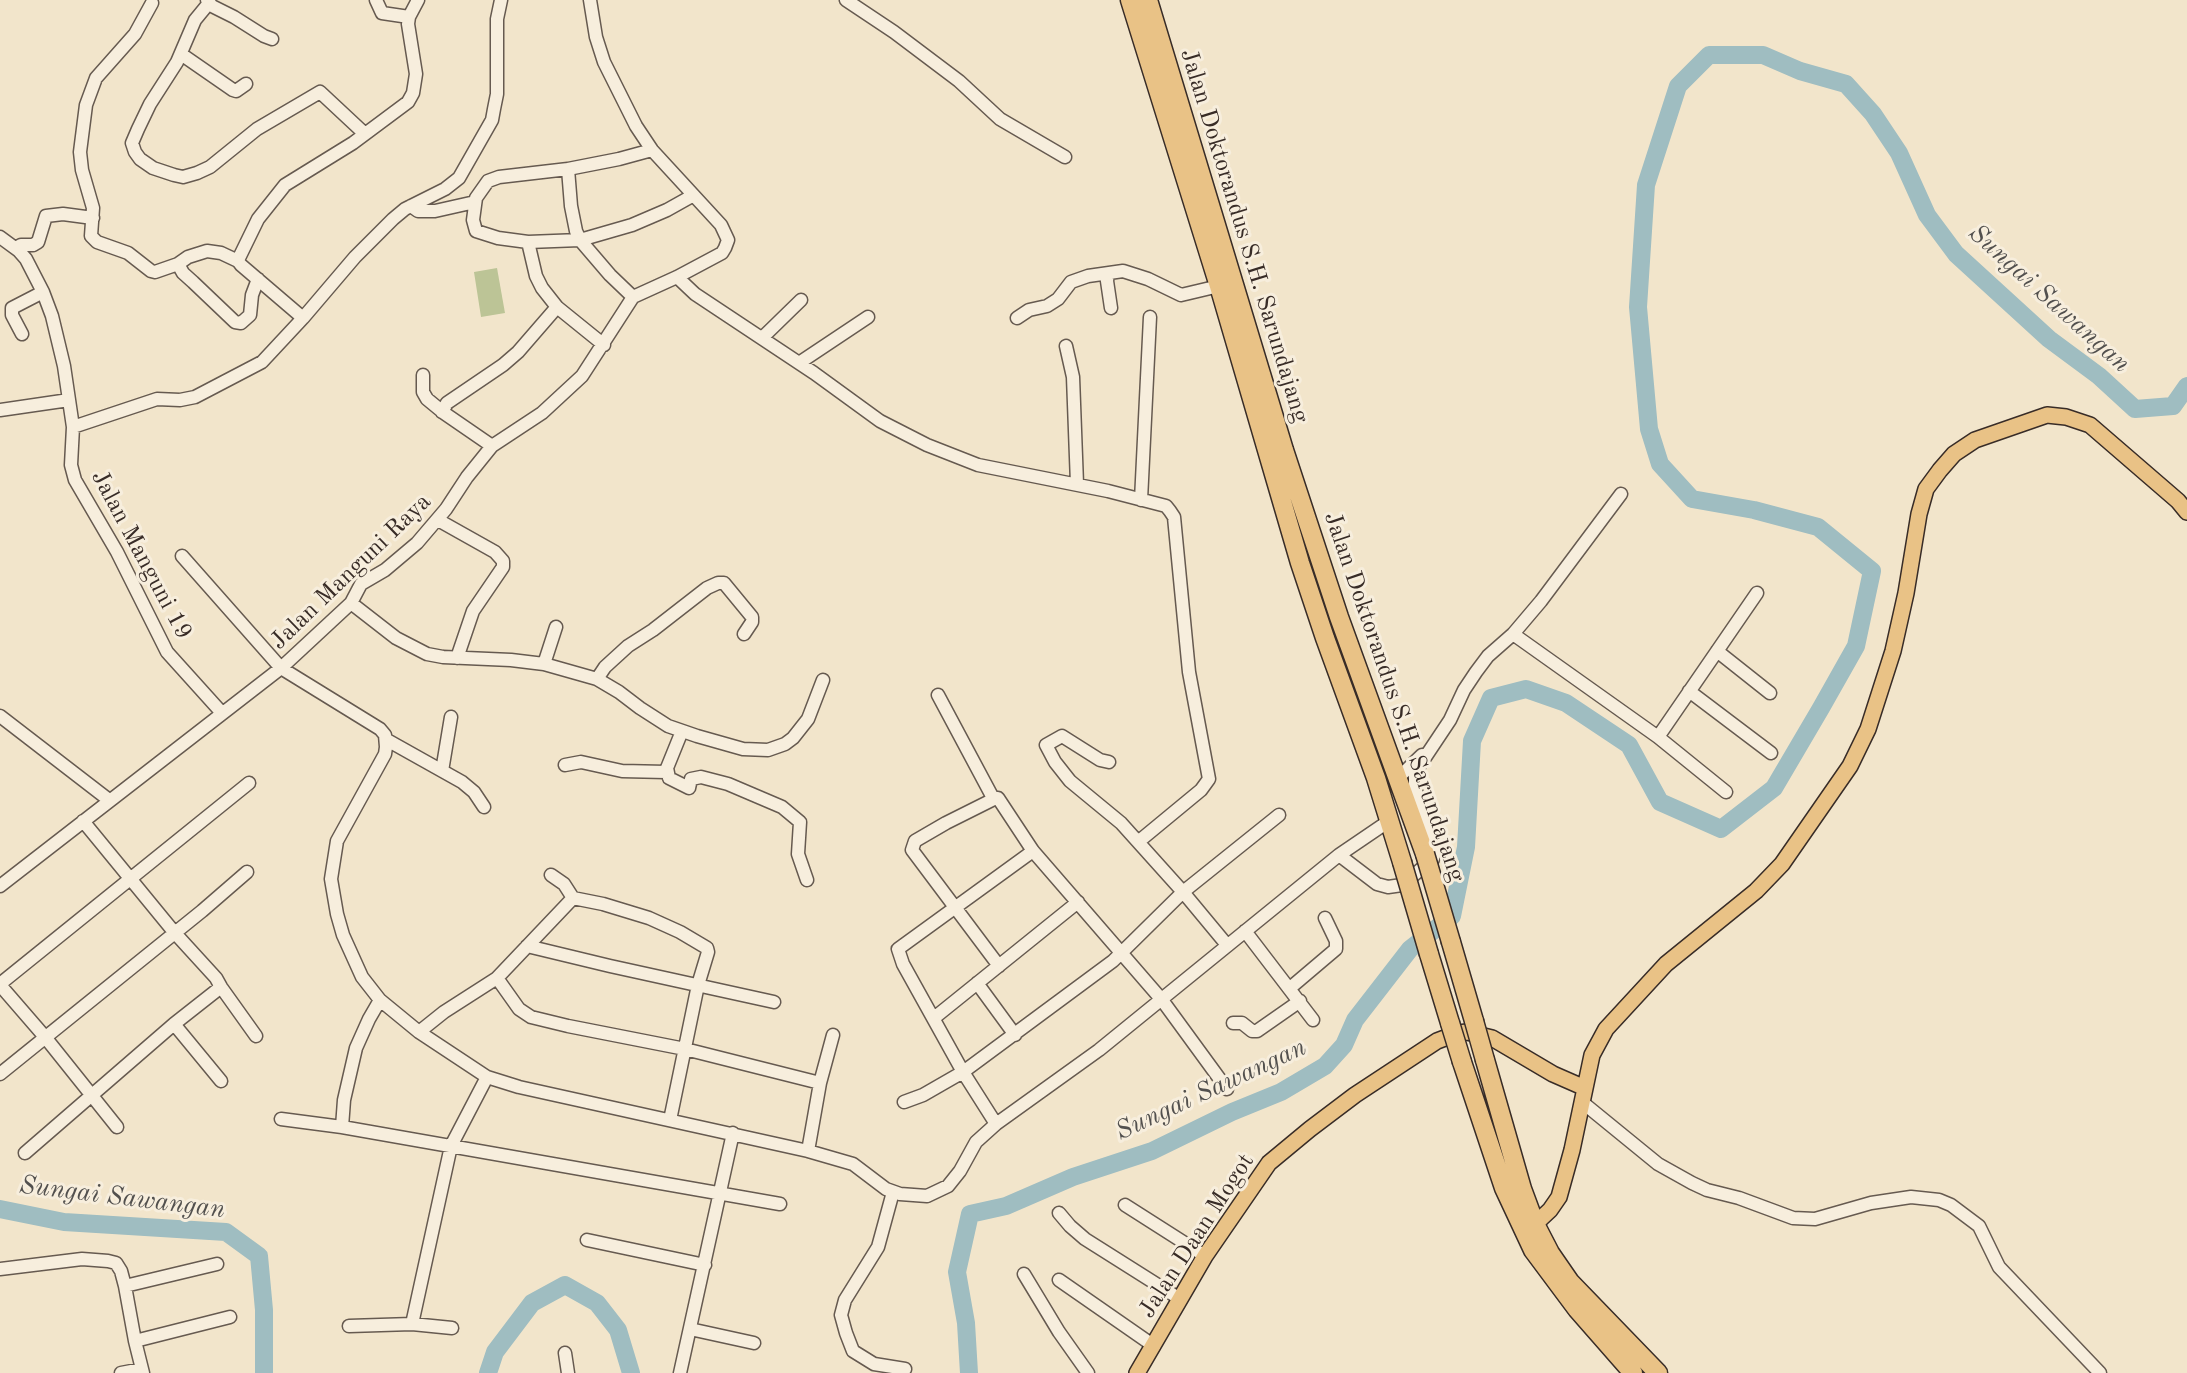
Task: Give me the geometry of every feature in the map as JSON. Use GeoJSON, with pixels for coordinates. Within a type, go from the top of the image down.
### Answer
{"type":"FeatureCollection","features":[{"type":"Feature","properties":{"kind":"highway","name":"Jalan Doktorandus S.H. Sarundajang"},"geometry":{"type":"LineString","coordinates":[[1130,0],[1219,286],[1244,342],[1284,450],[1339,617],[1425,854],[1522,1189],[1533,1250],[1559,1287],[1633,1373]]}},
{"type":"Feature","properties":{"kind":"highway","name":"Jalan Doktorandus S.H. Sarundajang"},"geometry":{"type":"LineString","coordinates":[[1148,0],[1244,342],[1300,562],[1381,792],[1462,1062],[1500,1177],[1528,1227],[1559,1269],[1658,1373]]}},
{"type":"Feature","properties":{"kind":"main road"},"geometry":{"type":"LineString","coordinates":[[1552,1074],[1567,1075],[1580,1071],[1606,1029],[1660,970],[1756,891],[1782,864],[1850,765],[1868,729],[1893,651],[1906,593],[1919,514],[1926,489],[1954,454],[1975,441],[2031,419],[2047,415],[2066,417],[2090,425],[2178,501],[2187,512]]}},
{"type":"Feature","properties":{"kind":"main road","name":"Jalan Daan Mogot"},"geometry":{"type":"LineString","coordinates":[[1137,1373],[1205,1257],[1269,1164],[1355,1095],[1437,1041],[1458,1033],[1480,1034],[1492,1038],[1583,1095]]}},
{"type":"Feature","properties":{"kind":"main road"},"geometry":{"type":"LineString","coordinates":[[1528,1227],[1550,1210],[1560,1197],[1592,1055]]}},
{"type":"Feature","properties":{"kind":"street"},"geometry":{"type":"LineString","coordinates":[[376,0],[381,13],[409,17]]}},
{"type":"Feature","properties":{"kind":"street"},"geometry":{"type":"LineString","coordinates":[[238,261],[258,219],[285,185],[365,134],[408,102],[413,93],[416,74],[409,17],[418,0]]}},
{"type":"Feature","properties":{"kind":"street"},"geometry":{"type":"LineString","coordinates":[[73,427],[157,399],[186,399],[205,393],[262,362],[355,257],[393,219],[411,206],[445,189],[459,178],[492,120],[497,94],[497,29],[501,0]]}},
{"type":"Feature","properties":{"kind":"street"},"geometry":{"type":"LineString","coordinates":[[568,169],[571,206],[580,240],[610,275],[633,297],[722,253],[728,244],[721,225],[652,150],[639,132],[604,62],[596,37],[590,0]]}},
{"type":"Feature","properties":{"kind":"street"},"geometry":{"type":"LineString","coordinates":[[846,0],[894,32],[959,81],[1000,119],[1065,157]]}},
{"type":"Feature","properties":{"kind":"street"},"geometry":{"type":"LineString","coordinates":[[272,39],[208,2],[195,20],[181,54],[150,104],[132,143],[140,159],[153,168],[183,177],[204,171],[257,129],[320,92],[365,134]]}},
{"type":"Feature","properties":{"kind":"street"},"geometry":{"type":"LineString","coordinates":[[152,3],[135,34],[101,72],[92,86],[87,105],[80,152],[82,170],[91,201],[92,238],[128,253],[137,258],[147,270],[155,272],[207,250],[220,253],[238,261],[303,318]]}},
{"type":"Feature","properties":{"kind":"street"},"geometry":{"type":"LineString","coordinates":[[181,54],[232,90],[236,91],[246,84]]}},
{"type":"Feature","properties":{"kind":"street"},"geometry":{"type":"LineString","coordinates":[[652,150],[568,169],[508,174],[488,181],[475,202],[473,226],[479,233],[528,242],[580,240],[633,225],[667,210],[692,195]]}},
{"type":"Feature","properties":{"kind":"street"},"geometry":{"type":"LineString","coordinates":[[411,206],[418,211],[435,211],[475,202]]}},
{"type":"Feature","properties":{"kind":"street"},"geometry":{"type":"LineString","coordinates":[[16,248],[38,242],[46,216],[63,214],[93,218]]}},
{"type":"Feature","properties":{"kind":"street","name":"Jalan Manguni 19"},"geometry":{"type":"LineString","coordinates":[[0,237],[16,248],[32,270],[43,292],[58,337],[73,427],[71,465],[75,480],[117,552],[167,652],[222,713]]}},
{"type":"Feature","properties":{"kind":"street"},"geometry":{"type":"LineString","coordinates":[[528,242],[536,276],[542,288],[557,307],[604,345]]}},
{"type":"Feature","properties":{"kind":"street"},"geometry":{"type":"LineString","coordinates":[[178,264],[183,273],[238,323],[244,323],[250,315],[252,295],[262,282]]}},
{"type":"Feature","properties":{"kind":"street"},"geometry":{"type":"LineString","coordinates":[[1017,318],[1029,310],[1043,308],[1058,299],[1065,288],[1078,278],[1123,271],[1133,273],[1181,295],[1219,286]]}},
{"type":"Feature","properties":{"kind":"street"},"geometry":{"type":"LineString","coordinates":[[1108,274],[1111,308]]}},
{"type":"Feature","properties":{"kind":"street"},"geometry":{"type":"LineString","coordinates":[[677,277],[695,294],[800,363],[880,421],[927,445],[978,465],[1077,484],[1166,506],[1174,517],[1189,672],[1209,779],[1201,790],[1138,842]]}},
{"type":"Feature","properties":{"kind":"street"},"geometry":{"type":"LineString","coordinates":[[22,334],[12,315],[12,308],[43,292]]}},
{"type":"Feature","properties":{"kind":"street","name":"Jalan Manguni Raya"},"geometry":{"type":"LineString","coordinates":[[0,886],[282,668],[351,603],[361,584],[399,558],[438,520],[467,477],[492,447],[558,400],[582,376],[633,297]]}},
{"type":"Feature","properties":{"kind":"street"},"geometry":{"type":"LineString","coordinates":[[762,338],[801,300]]}},
{"type":"Feature","properties":{"kind":"street"},"geometry":{"type":"LineString","coordinates":[[442,412],[447,403],[503,365],[531,339],[557,307]]}},
{"type":"Feature","properties":{"kind":"street"},"geometry":{"type":"LineString","coordinates":[[800,363],[868,317]]}},
{"type":"Feature","properties":{"kind":"street"},"geometry":{"type":"LineString","coordinates":[[1141,500],[1150,317]]}},
{"type":"Feature","properties":{"kind":"street"},"geometry":{"type":"LineString","coordinates":[[1066,346],[1073,376],[1077,484]]}},
{"type":"Feature","properties":{"kind":"street"},"geometry":{"type":"LineString","coordinates":[[423,375],[424,396],[442,412],[492,447]]}},
{"type":"Feature","properties":{"kind":"street"},"geometry":{"type":"LineString","coordinates":[[0,410],[69,400]]}},
{"type":"Feature","properties":{"kind":"street"},"geometry":{"type":"LineString","coordinates":[[1340,855],[1377,884],[1388,887],[1402,885],[1433,859],[1434,852],[1418,801],[1415,777],[1418,768],[1476,672],[1488,656],[1513,634],[1541,601],[1621,494]]}},
{"type":"Feature","properties":{"kind":"street"},"geometry":{"type":"LineString","coordinates":[[438,520],[495,552],[503,561],[502,567],[473,611],[457,658]]}},
{"type":"Feature","properties":{"kind":"street"},"geometry":{"type":"LineString","coordinates":[[182,556],[282,668],[380,729],[387,740],[465,784],[484,807]]}},
{"type":"Feature","properties":{"kind":"street"},"geometry":{"type":"LineString","coordinates":[[597,679],[604,667],[628,646],[653,630],[707,588],[718,583],[724,583],[752,617],[752,622],[744,634]]}},
{"type":"Feature","properties":{"kind":"street"},"geometry":{"type":"LineString","coordinates":[[1658,737],[1757,593]]}},
{"type":"Feature","properties":{"kind":"street"},"geometry":{"type":"LineString","coordinates":[[351,603],[396,638],[418,651],[442,657],[544,664],[597,679],[656,719],[682,731],[743,749],[762,751],[776,748],[793,738],[808,719],[824,680]]}},
{"type":"Feature","properties":{"kind":"street"},"geometry":{"type":"LineString","coordinates":[[544,664],[556,627]]}},
{"type":"Feature","properties":{"kind":"street"},"geometry":{"type":"LineString","coordinates":[[1513,634],[1658,737],[1726,792]]}},
{"type":"Feature","properties":{"kind":"street"},"geometry":{"type":"LineString","coordinates":[[1717,651],[1770,693]]}},
{"type":"Feature","properties":{"kind":"street"},"geometry":{"type":"LineString","coordinates":[[1689,691],[1771,753]]}},
{"type":"Feature","properties":{"kind":"street"},"geometry":{"type":"LineString","coordinates":[[938,695],[993,798]]}},
{"type":"Feature","properties":{"kind":"street"},"geometry":{"type":"LineString","coordinates":[[0,716],[109,800]]}},
{"type":"Feature","properties":{"kind":"street"},"geometry":{"type":"LineString","coordinates":[[442,771],[452,717]]}},
{"type":"Feature","properties":{"kind":"street"},"geometry":{"type":"LineString","coordinates":[[682,731],[666,772],[670,780],[689,788],[692,779],[701,777],[728,784],[782,807],[800,822],[798,854],[807,880]]}},
{"type":"Feature","properties":{"kind":"street"},"geometry":{"type":"LineString","coordinates":[[1109,762],[1100,760],[1062,736],[1046,745],[1055,762],[1070,781],[1115,818],[1138,842],[1227,945]]}},
{"type":"Feature","properties":{"kind":"street"},"geometry":{"type":"LineString","coordinates":[[1397,779],[1438,738]]}},
{"type":"Feature","properties":{"kind":"street"},"geometry":{"type":"LineString","coordinates":[[387,740],[384,754],[340,833],[334,852],[331,879],[343,935],[362,976],[380,1000],[419,1032],[487,1077],[519,1087],[808,1150],[853,1164],[892,1192],[927,1196],[941,1191],[960,1171],[976,1142],[996,1124],[1162,1000],[1340,855],[1389,821]]}},
{"type":"Feature","properties":{"kind":"street"},"geometry":{"type":"LineString","coordinates":[[564,765],[581,762],[622,771],[666,772]]}},
{"type":"Feature","properties":{"kind":"street"},"geometry":{"type":"LineString","coordinates":[[117,1127],[0,985],[249,783]]}},
{"type":"Feature","properties":{"kind":"street"},"geometry":{"type":"LineString","coordinates":[[999,966],[956,907],[913,854],[912,846],[946,823],[993,798],[998,798],[1033,850],[1162,1000],[1227,1089]]}},
{"type":"Feature","properties":{"kind":"street"},"geometry":{"type":"LineString","coordinates":[[904,1102],[923,1095],[963,1072],[1113,961],[1183,892],[1279,815]]}},
{"type":"Feature","properties":{"kind":"street"},"geometry":{"type":"LineString","coordinates":[[83,821],[174,932],[216,978],[256,1036]]}},
{"type":"Feature","properties":{"kind":"street"},"geometry":{"type":"LineString","coordinates":[[996,1124],[963,1072],[903,964],[898,950],[1033,850]]}},
{"type":"Feature","properties":{"kind":"street"},"geometry":{"type":"LineString","coordinates":[[0,1074],[247,872]]}},
{"type":"Feature","properties":{"kind":"street"},"geometry":{"type":"LineString","coordinates":[[551,875],[564,884],[573,898],[603,904],[649,918],[706,946],[708,952],[698,985],[670,1120]]}},
{"type":"Feature","properties":{"kind":"street"},"geometry":{"type":"LineString","coordinates":[[419,1032],[444,1012],[497,978],[573,898]]}},
{"type":"Feature","properties":{"kind":"street"},"geometry":{"type":"LineString","coordinates":[[934,1018],[1078,902]]}},
{"type":"Feature","properties":{"kind":"street"},"geometry":{"type":"LineString","coordinates":[[1290,988],[1336,949],[1336,941],[1325,918]]}},
{"type":"Feature","properties":{"kind":"street"},"geometry":{"type":"LineString","coordinates":[[1245,931],[1313,1020]]}},
{"type":"Feature","properties":{"kind":"street"},"geometry":{"type":"LineString","coordinates":[[527,946],[774,1002]]}},
{"type":"Feature","properties":{"kind":"street"},"geometry":{"type":"LineString","coordinates":[[497,978],[519,1009],[531,1017],[685,1048],[820,1083]]}},
{"type":"Feature","properties":{"kind":"street"},"geometry":{"type":"LineString","coordinates":[[977,983],[1015,1035]]}},
{"type":"Feature","properties":{"kind":"street"},"geometry":{"type":"LineString","coordinates":[[25,1153],[174,1024],[221,987]]}},
{"type":"Feature","properties":{"kind":"street"},"geometry":{"type":"LineString","coordinates":[[342,1127],[344,1100],[356,1048],[380,1000]]}},
{"type":"Feature","properties":{"kind":"street"},"geometry":{"type":"LineString","coordinates":[[1233,1023],[1242,1023],[1252,1031],[1257,1031],[1300,1001]]}},
{"type":"Feature","properties":{"kind":"street"},"geometry":{"type":"LineString","coordinates":[[174,1024],[220,1081]]}},
{"type":"Feature","properties":{"kind":"street"},"geometry":{"type":"LineString","coordinates":[[808,1150],[820,1083],[834,1035]]}},
{"type":"Feature","properties":{"kind":"street"},"geometry":{"type":"LineString","coordinates":[[412,1324],[452,1146],[487,1077]]}},
{"type":"Feature","properties":{"kind":"street"},"geometry":{"type":"LineString","coordinates":[[1583,1095],[1658,1164],[1707,1190],[1739,1198],[1793,1218],[1815,1219],[1872,1203],[1911,1197],[1939,1200],[1951,1205],[1962,1211],[1979,1226],[1999,1267],[2100,1373]]}},
{"type":"Feature","properties":{"kind":"street"},"geometry":{"type":"LineString","coordinates":[[281,1119],[342,1127],[780,1204]]}},
{"type":"Feature","properties":{"kind":"street"},"geometry":{"type":"LineString","coordinates":[[680,1373],[733,1133]]}},
{"type":"Feature","properties":{"kind":"street"},"geometry":{"type":"LineString","coordinates":[[892,1192],[878,1247],[845,1300],[841,1315],[853,1351],[874,1364],[905,1370]]}},
{"type":"Feature","properties":{"kind":"street"},"geometry":{"type":"LineString","coordinates":[[1125,1205],[1205,1257]]}},
{"type":"Feature","properties":{"kind":"street"},"geometry":{"type":"LineString","coordinates":[[1059,1213],[1085,1239],[1180,1299]]}},
{"type":"Feature","properties":{"kind":"street"},"geometry":{"type":"LineString","coordinates":[[587,1240],[705,1265]]}},
{"type":"Feature","properties":{"kind":"street"},"geometry":{"type":"LineString","coordinates":[[0,1269],[82,1259],[116,1263],[125,1286],[142,1371],[121,1373]]}},
{"type":"Feature","properties":{"kind":"street"},"geometry":{"type":"LineString","coordinates":[[125,1286],[217,1264]]}},
{"type":"Feature","properties":{"kind":"street"},"geometry":{"type":"LineString","coordinates":[[1024,1274],[1059,1332],[1088,1373]]}},
{"type":"Feature","properties":{"kind":"street"},"geometry":{"type":"LineString","coordinates":[[1059,1280],[1154,1346]]}},
{"type":"Feature","properties":{"kind":"street"},"geometry":{"type":"LineString","coordinates":[[135,1341],[230,1317]]}},
{"type":"Feature","properties":{"kind":"street"},"geometry":{"type":"LineString","coordinates":[[349,1326],[412,1324],[452,1328]]}},
{"type":"Feature","properties":{"kind":"street"},"geometry":{"type":"LineString","coordinates":[[690,1329],[754,1342]]}},
{"type":"Feature","properties":{"kind":"street"},"geometry":{"type":"LineString","coordinates":[[565,1353],[568,1373]]}},
{"type":"Feature","properties":{"kind":"green space"},"geometry":{"type":"Polygon","coordinates":[[[497,268],[505,313],[481,317],[474,272],[497,268]]]}},
{"type":"Feature","properties":{"kind":"waterway","name":"Sungai Sawangan"},"geometry":{"type":"LineString","coordinates":[[969,1373],[966,1323],[957,1272],[970,1214],[1006,1206],[1073,1177],[1152,1151],[1232,1112],[1281,1092],[1325,1066],[1344,1045],[1355,1020],[1410,949],[1452,916],[1466,847],[1472,741],[1491,698],[1526,689],[1566,703],[1629,745],[1660,802],[1721,829],[1774,788],[1856,646],[1872,571],[1818,527],[1754,510],[1692,499],[1660,464],[1649,429],[1638,307],[1646,185],[1678,86],[1709,55],[1763,55],[1800,71],[1846,84],[1873,114],[1899,153],[1927,215],[1956,254],[2049,339],[2099,376],[2135,409],[2173,406],[2187,386]]}},
{"type":"Feature","properties":{"kind":"waterway","name":"Sungai Sawangan"},"geometry":{"type":"LineString","coordinates":[[0,1209],[64,1222],[226,1232],[259,1256],[264,1310],[264,1373]]}},
{"type":"Feature","properties":{"kind":"waterway","name":"Sungai Sawangan"},"geometry":{"type":"LineString","coordinates":[[488,1373],[495,1352],[532,1303],[565,1285],[597,1303],[618,1330],[631,1373]]}}]}
